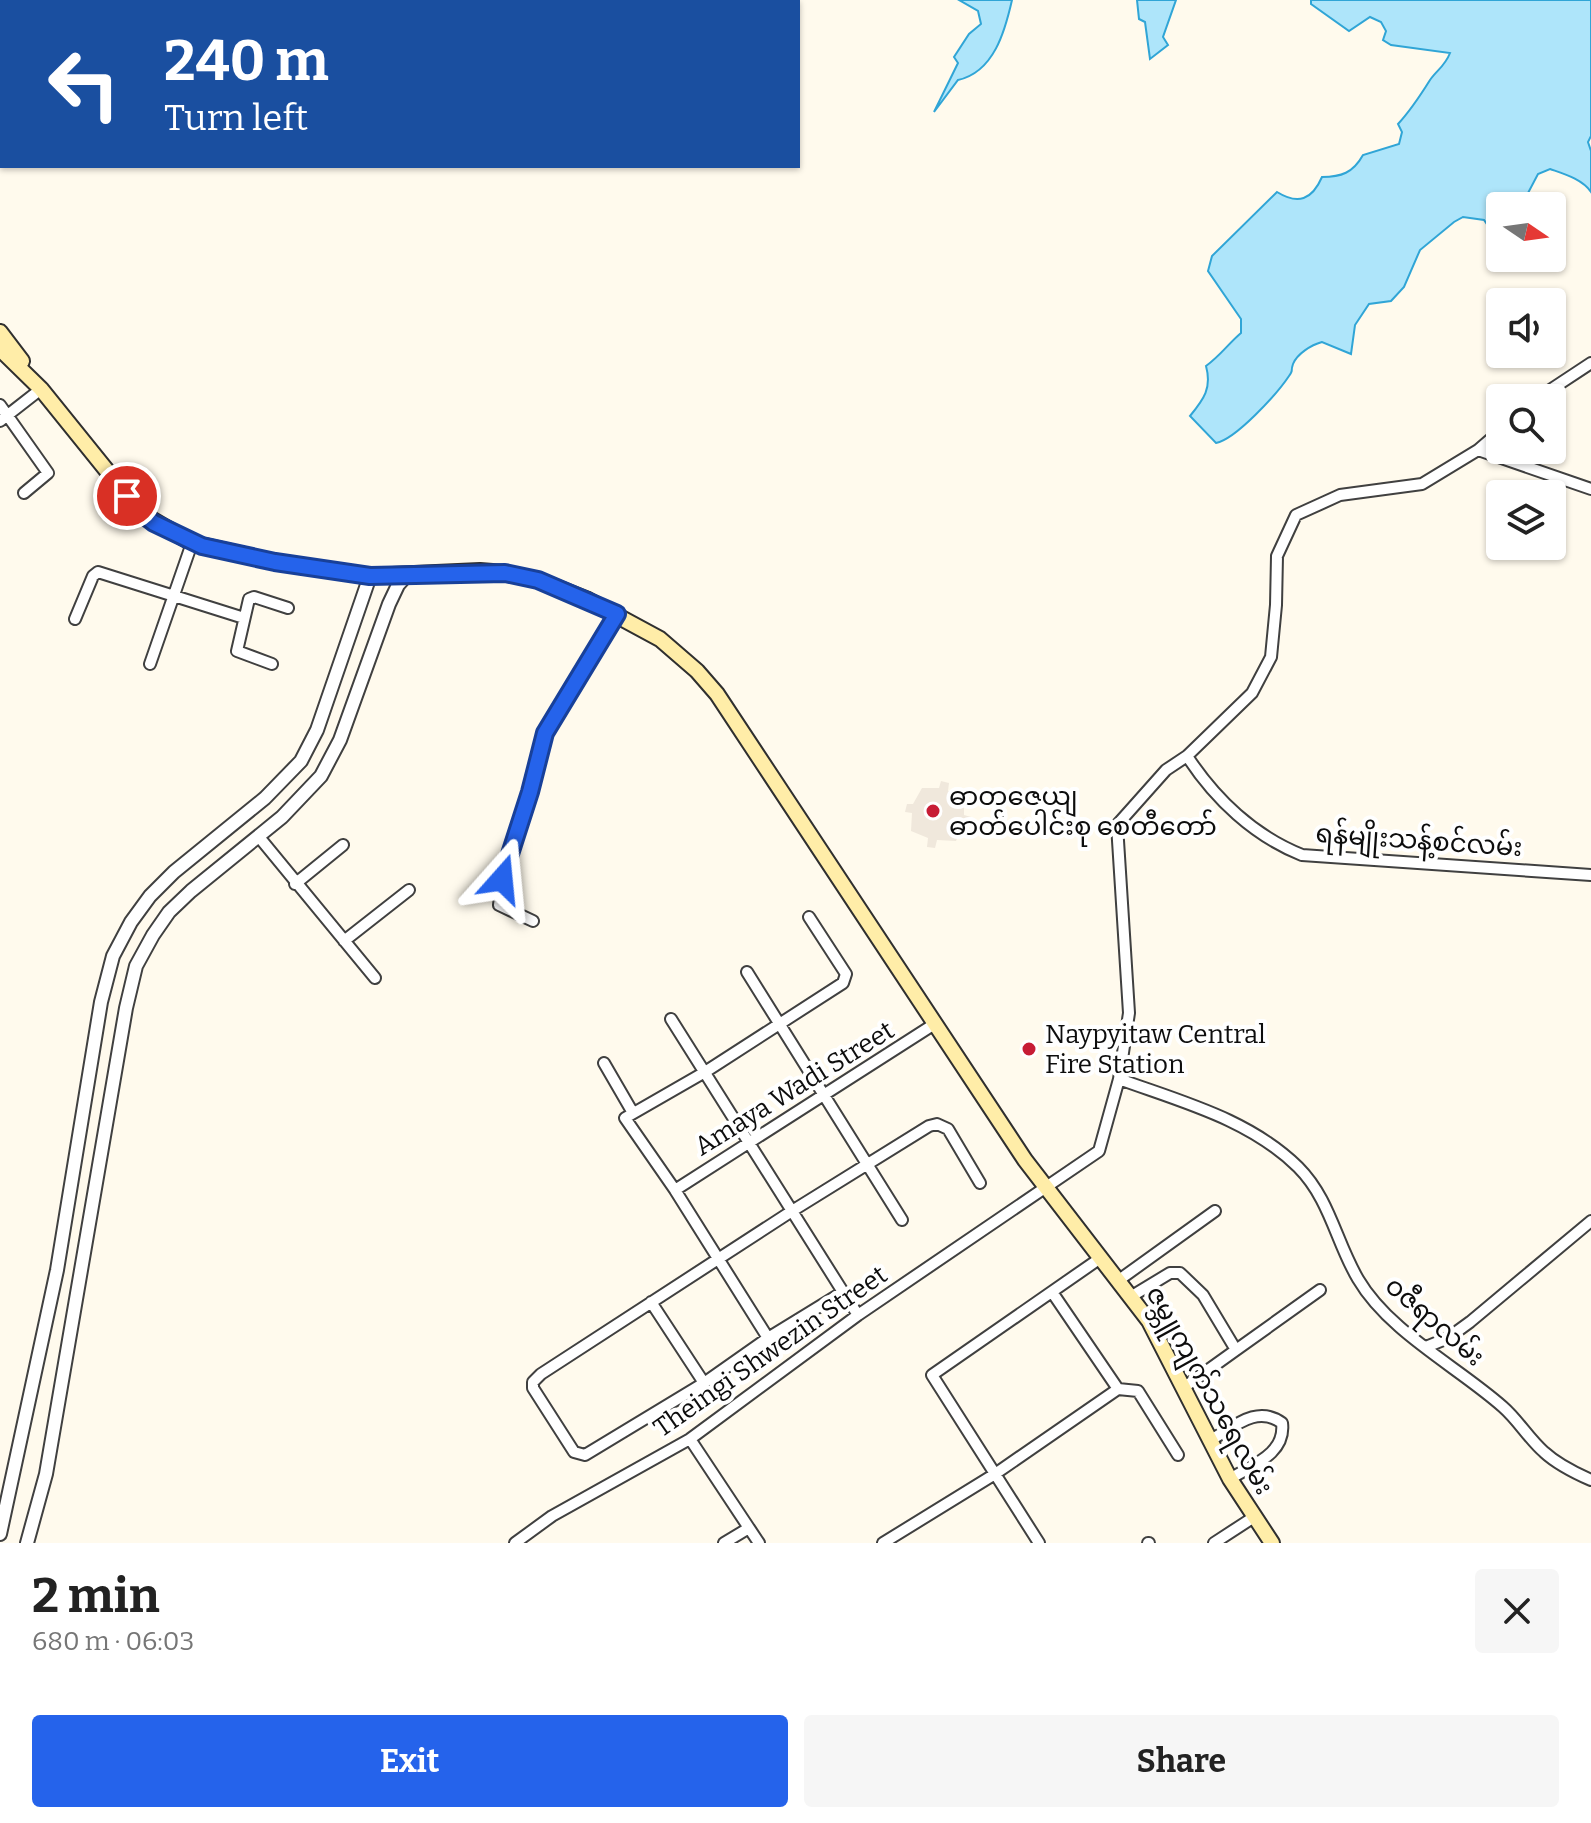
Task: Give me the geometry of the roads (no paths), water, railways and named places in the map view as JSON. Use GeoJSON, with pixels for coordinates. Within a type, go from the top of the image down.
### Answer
{"type":"FeatureCollection","features":[{"type":"Feature","properties":{"kind":"main road"},"geometry":{"type":"LineString","coordinates":[[0,332],[39,387]]}},
{"type":"Feature","properties":{"kind":"main road"},"geometry":{"type":"LineString","coordinates":[[0,349],[39,387]]}},
{"type":"Feature","properties":{"kind":"main road","name":"ဇမ္ဘူကျက်သရေလမ်း"},"geometry":{"type":"LineString","coordinates":[[39,387],[141,513],[192,543],[275,562],[370,576],[480,571],[522,576],[565,590],[617,614],[660,639],[697,671],[717,694],[1046,1187],[1149,1321],[1230,1479],[1272,1543]]}},
{"type":"Feature","properties":{"kind":"street"},"geometry":{"type":"LineString","coordinates":[[1559,384],[1591,363]]}},
{"type":"Feature","properties":{"kind":"street"},"geometry":{"type":"LineString","coordinates":[[4,418],[39,387]]}},
{"type":"Feature","properties":{"kind":"street"},"geometry":{"type":"LineString","coordinates":[[0,405],[4,418],[48,473],[24,493]]}},
{"type":"Feature","properties":{"kind":"street","name":"Theingi Shwezin Street"},"geometry":{"type":"LineString","coordinates":[[515,1543],[552,1516],[690,1439],[858,1315],[1099,1151],[1119,1079],[1129,1013],[1117,825],[1166,770],[1187,756],[1252,693],[1271,657],[1277,556],[1296,515],[1340,495],[1422,484],[1486,443]]}},
{"type":"Feature","properties":{"kind":"street"},"geometry":{"type":"LineString","coordinates":[[1478,450],[1591,489]]}},
{"type":"Feature","properties":{"kind":"street"},"geometry":{"type":"LineString","coordinates":[[150,664],[192,543]]}},
{"type":"Feature","properties":{"kind":"street"},"geometry":{"type":"LineString","coordinates":[[75,619],[93,576],[98,572],[244,618]]}},
{"type":"Feature","properties":{"kind":"street"},"geometry":{"type":"LineString","coordinates":[[27,1543],[49,1460],[126,1008],[136,966],[169,912],[259,837],[321,776],[340,740],[389,604],[407,575]]}},
{"type":"Feature","properties":{"kind":"street"},"geometry":{"type":"LineString","coordinates":[[0,1534],[49,1312],[101,1002],[113,956],[131,922],[150,896],[174,872],[254,808],[301,761],[317,730],[370,576]]}},
{"type":"Feature","properties":{"kind":"street"},"geometry":{"type":"LineString","coordinates":[[272,664],[237,651],[249,599],[254,597],[288,608]]}},
{"type":"Feature","properties":{"kind":"street"},"geometry":{"type":"LineString","coordinates":[[533,921],[499,905],[502,879],[545,733],[617,614]]}},
{"type":"Feature","properties":{"kind":"street","name":"ရန်မျိုးသန့်စင်လမ်း"},"geometry":{"type":"LineString","coordinates":[[1187,756],[1206,786],[1250,825],[1270,841],[1302,855],[1591,875]]}},
{"type":"Feature","properties":{"kind":"street"},"geometry":{"type":"LineString","coordinates":[[254,808],[270,827]]}},
{"type":"Feature","properties":{"kind":"street"},"geometry":{"type":"LineString","coordinates":[[259,837],[375,978]]}},
{"type":"Feature","properties":{"kind":"street"},"geometry":{"type":"LineString","coordinates":[[295,884],[343,845]]}},
{"type":"Feature","properties":{"kind":"street"},"geometry":{"type":"LineString","coordinates":[[344,941],[409,890]]}},
{"type":"Feature","properties":{"kind":"street"},"geometry":{"type":"LineString","coordinates":[[768,1338],[675,1190],[625,1118],[705,1072],[843,983],[846,974],[809,917]]}},
{"type":"Feature","properties":{"kind":"street"},"geometry":{"type":"LineString","coordinates":[[747,972],[902,1220]]}},
{"type":"Feature","properties":{"kind":"street"},"geometry":{"type":"LineString","coordinates":[[671,1019],[858,1315]]}},
{"type":"Feature","properties":{"kind":"street","name":"Amaya Wadi Street"},"geometry":{"type":"LineString","coordinates":[[675,1190],[936,1023]]}},
{"type":"Feature","properties":{"kind":"street"},"geometry":{"type":"LineString","coordinates":[[604,1063],[633,1113]]}},
{"type":"Feature","properties":{"kind":"street","name":"ဝဇီရာလမ်း"},"geometry":{"type":"LineString","coordinates":[[1119,1079],[1232,1120],[1270,1143],[1313,1185],[1331,1216],[1357,1278],[1377,1305],[1505,1408],[1545,1452],[1591,1480]]}},
{"type":"Feature","properties":{"kind":"street"},"geometry":{"type":"LineString","coordinates":[[843,1292],[605,1446],[585,1455],[574,1452],[533,1388],[533,1382],[651,1302],[929,1126],[937,1124],[948,1129],[980,1183]]}},
{"type":"Feature","properties":{"kind":"street"},"geometry":{"type":"LineString","coordinates":[[1119,1280],[1215,1211]]}},
{"type":"Feature","properties":{"kind":"street"},"geometry":{"type":"LineString","coordinates":[[1426,1347],[1448,1338],[1591,1221]]}},
{"type":"Feature","properties":{"kind":"street"},"geometry":{"type":"LineString","coordinates":[[1039,1543],[932,1375],[1099,1259]]}},
{"type":"Feature","properties":{"kind":"street"},"geometry":{"type":"LineString","coordinates":[[1132,1296],[1170,1273],[1180,1273],[1203,1295],[1236,1350]]}},
{"type":"Feature","properties":{"kind":"street"},"geometry":{"type":"LineString","coordinates":[[1183,1388],[1320,1290]]}},
{"type":"Feature","properties":{"kind":"street"},"geometry":{"type":"LineString","coordinates":[[1052,1292],[1118,1389]]}},
{"type":"Feature","properties":{"kind":"street"},"geometry":{"type":"LineString","coordinates":[[651,1302],[704,1383]]}},
{"type":"Feature","properties":{"kind":"street"},"geometry":{"type":"LineString","coordinates":[[883,1543],[995,1474],[1118,1389],[1138,1391],[1178,1455]]}},
{"type":"Feature","properties":{"kind":"street"},"geometry":{"type":"LineString","coordinates":[[1209,1441],[1254,1415],[1271,1415],[1282,1423],[1283,1435],[1279,1446],[1230,1479]]}},
{"type":"Feature","properties":{"kind":"street"},"geometry":{"type":"LineString","coordinates":[[690,1439],[759,1543]]}},
{"type":"Feature","properties":{"kind":"street"},"geometry":{"type":"LineString","coordinates":[[1214,1543],[1254,1517]]}},
{"type":"Feature","properties":{"kind":"street"},"geometry":{"type":"LineString","coordinates":[[724,1543],[749,1528]]}},
{"type":"Feature","properties":{"kind":"water"},"geometry":{"type":"Polygon","coordinates":[[[959,0],[1012,0],[996,49],[981,68],[958,80],[934,112],[958,63],[954,57],[969,34],[981,24],[978,11],[959,0]]]}},
{"type":"Feature","properties":{"kind":"water"},"geometry":{"type":"Polygon","coordinates":[[[1137,0],[1176,0],[1163,37],[1168,45],[1150,59],[1145,22],[1139,19],[1137,0]]]}},
{"type":"Feature","properties":{"kind":"water"},"geometry":{"type":"Polygon","coordinates":[[[1311,0],[1591,0],[1591,136],[1588,142],[1591,151],[1591,192],[1578,180],[1550,169],[1538,174],[1529,192],[1486,192],[1486,223],[1463,217],[1420,250],[1404,287],[1391,301],[1369,304],[1355,325],[1351,354],[1322,342],[1305,350],[1266,404],[1245,425],[1216,443],[1190,416],[1206,393],[1206,366],[1241,333],[1241,319],[1208,271],[1212,256],[1277,192],[1291,198],[1304,198],[1314,191],[1322,177],[1346,173],[1363,155],[1399,144],[1402,132],[1398,124],[1450,53],[1391,45],[1383,40],[1386,31],[1381,22],[1370,17],[1349,31],[1311,4],[1311,0]]]}},
{"type":"Feature","properties":{"kind":"place","name":"ဓာတုဇေယျ ဓာတ်ပေါင်းစု စေတီတော်"},"geometry":{"type":"Point","coordinates":[933,811]}},
{"type":"Feature","properties":{"kind":"place","name":"Naypyitaw Central Fire Station"},"geometry":{"type":"Point","coordinates":[1029,1049]}}]}
